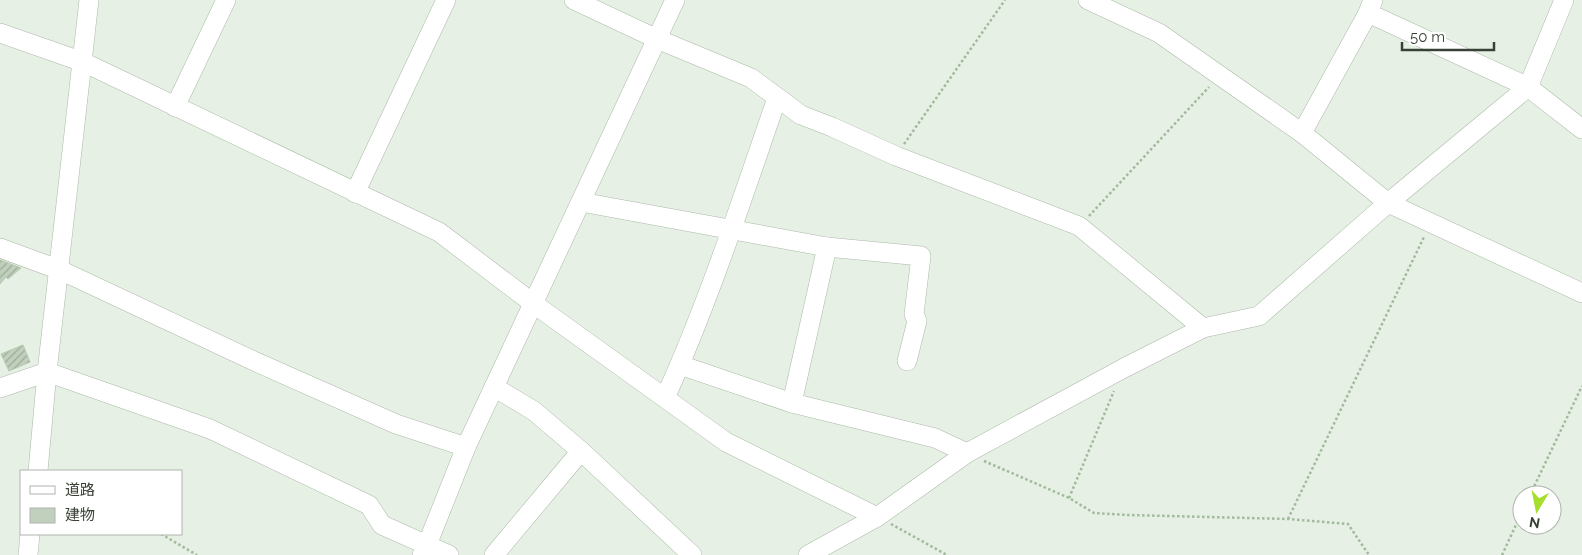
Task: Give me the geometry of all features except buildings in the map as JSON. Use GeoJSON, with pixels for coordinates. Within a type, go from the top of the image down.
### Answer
{"type":"FeatureCollection","features":[{"type":"Feature","properties":{"kind":"street"},"geometry":{"type":"LineString","coordinates":[[38,470],[89,0]]}},
{"type":"Feature","properties":{"kind":"street"},"geometry":{"type":"LineString","coordinates":[[175,107],[226,0]]}},
{"type":"Feature","properties":{"kind":"street"},"geometry":{"type":"LineString","coordinates":[[355,193],[446,0]]}},
{"type":"Feature","properties":{"kind":"street"},"geometry":{"type":"LineString","coordinates":[[574,0],[657,39],[751,78],[801,114],[832,126],[896,156],[1079,226],[1203,328]]}},
{"type":"Feature","properties":{"kind":"street"},"geometry":{"type":"LineString","coordinates":[[424,550],[466,447],[675,0]]}},
{"type":"Feature","properties":{"kind":"street"},"geometry":{"type":"LineString","coordinates":[[1088,0],[1159,33],[1302,133],[1388,203],[1582,294]]}},
{"type":"Feature","properties":{"kind":"street"},"geometry":{"type":"LineString","coordinates":[[808,555],[877,517],[967,453],[1124,368],[1203,328],[1259,316],[1388,203],[1528,87],[1564,0]]}},
{"type":"Feature","properties":{"kind":"street"},"geometry":{"type":"LineString","coordinates":[[1302,133],[1370,7],[1528,87],[1582,129]]}},
{"type":"Feature","properties":{"kind":"street"},"geometry":{"type":"LineString","coordinates":[[0,33],[83,62],[439,232],[534,304],[726,442],[877,517]]}},
{"type":"Feature","properties":{"kind":"street"},"geometry":{"type":"LineString","coordinates":[[665,398],[680,366],[777,98]]}},
{"type":"Feature","properties":{"kind":"street"},"geometry":{"type":"LineString","coordinates":[[581,202],[827,247],[920,256],[914,314],[917,321],[908,361]]}},
{"type":"Feature","properties":{"kind":"street"},"geometry":{"type":"LineString","coordinates":[[792,403],[827,247]]}},
{"type":"Feature","properties":{"kind":"street"},"geometry":{"type":"LineString","coordinates":[[0,248],[60,270],[254,361],[396,424],[466,447]]}},
{"type":"Feature","properties":{"kind":"street"},"geometry":{"type":"LineString","coordinates":[[680,366],[792,403],[935,438],[967,453]]}},
{"type":"Feature","properties":{"kind":"street"},"geometry":{"type":"LineString","coordinates":[[0,388],[48,372],[210,429],[369,505],[382,525],[424,550],[449,555]]}},
{"type":"Feature","properties":{"kind":"street"},"geometry":{"type":"LineString","coordinates":[[494,387],[534,410],[581,451],[692,555]]}},
{"type":"Feature","properties":{"kind":"street"},"geometry":{"type":"LineString","coordinates":[[494,555],[581,451]]}},
{"type":"Feature","properties":{"kind":"street"},"geometry":{"type":"LineString","coordinates":[[28,555],[30,535]]}},
{"type":"Feature","properties":{"kind":"path"},"geometry":{"type":"LineString","coordinates":[[896,156],[1005,0]]}},
{"type":"Feature","properties":{"kind":"path"},"geometry":{"type":"LineString","coordinates":[[1079,226],[1219,76]]}},
{"type":"Feature","properties":{"kind":"path"},"geometry":{"type":"LineString","coordinates":[[1288,519],[1430,223]]}},
{"type":"Feature","properties":{"kind":"path"},"geometry":{"type":"LineString","coordinates":[[1069,498],[1124,368]]}},
{"type":"Feature","properties":{"kind":"path"},"geometry":{"type":"LineString","coordinates":[[1535,485],[1582,386]]}},
{"type":"Feature","properties":{"kind":"path"},"geometry":{"type":"LineString","coordinates":[[967,453],[1069,498],[1094,513],[1128,516],[1288,519],[1348,524],[1369,555]]}},
{"type":"Feature","properties":{"kind":"path"},"geometry":{"type":"LineString","coordinates":[[877,517],[946,555]]}},
{"type":"Feature","properties":{"kind":"path"},"geometry":{"type":"LineString","coordinates":[[1502,555],[1512,534]]}},
{"type":"Feature","properties":{"kind":"path"},"geometry":{"type":"LineString","coordinates":[[163,535],[197,555]]}}]}
